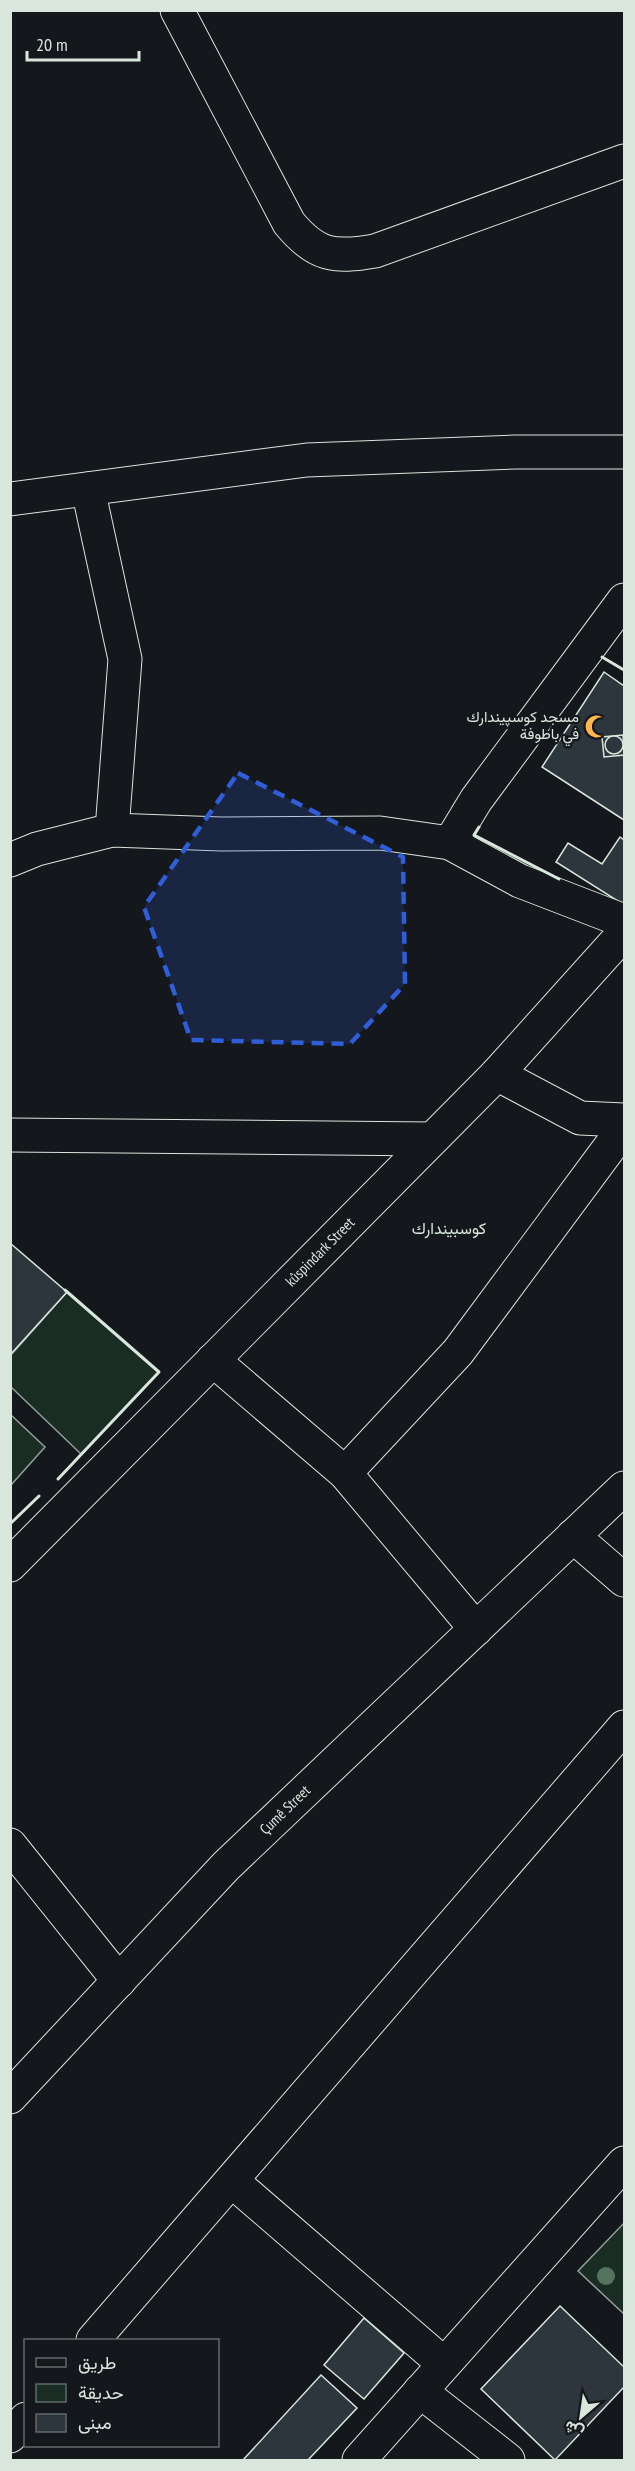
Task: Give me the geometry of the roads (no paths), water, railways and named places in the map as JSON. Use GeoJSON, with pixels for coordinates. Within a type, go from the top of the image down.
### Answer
{"type":"FeatureCollection","features":[{"type":"Feature","properties":{"kind":"street"},"geometry":{"type":"LineString","coordinates":[[177,10],[289,224],[304,242],[321,252],[347,256],[375,251],[624,161]]}},
{"type":"Feature","properties":{"kind":"street"},"geometry":{"type":"LineString","coordinates":[[10,499],[307,460],[515,452],[624,452]]}},
{"type":"Feature","properties":{"kind":"street"},"geometry":{"type":"LineString","coordinates":[[88,489],[125,659],[112,830]]}},
{"type":"Feature","properties":{"kind":"street"},"geometry":{"type":"LineString","coordinates":[[450,843],[476,800],[624,600]]}},
{"type":"Feature","properties":{"kind":"street"},"geometry":{"type":"LineString","coordinates":[[10,860],[37,849],[112,830],[221,834],[380,833],[450,843],[519,881],[624,921]]}},
{"type":"Feature","properties":{"kind":"street","name":"kûspindark Street"},"geometry":{"type":"LineString","coordinates":[[10,1565],[497,1074],[624,933]]}},
{"type":"Feature","properties":{"kind":"street"},"geometry":{"type":"LineString","coordinates":[[497,1074],[580,1118],[624,1120]]}},
{"type":"Feature","properties":{"kind":"street"},"geometry":{"type":"LineString","coordinates":[[345,1473],[458,1352],[624,1128]]}},
{"type":"Feature","properties":{"kind":"street"},"geometry":{"type":"LineString","coordinates":[[10,1135],[431,1139]]}},
{"type":"Feature","properties":{"kind":"street"},"geometry":{"type":"LineString","coordinates":[[213,1360],[345,1473],[476,1629]]}},
{"type":"Feature","properties":{"kind":"street","name":"Çumê Street"},"geometry":{"type":"LineString","coordinates":[[10,2097],[226,1866],[624,1488]]}},
{"type":"Feature","properties":{"kind":"street"},"geometry":{"type":"LineString","coordinates":[[573,1536],[624,1580]]}},
{"type":"Feature","properties":{"kind":"street"},"geometry":{"type":"LineString","coordinates":[[94,2339],[624,1727]]}},
{"type":"Feature","properties":{"kind":"street"},"geometry":{"type":"LineString","coordinates":[[10,1845],[119,1981]]}},
{"type":"Feature","properties":{"kind":"street"},"geometry":{"type":"LineString","coordinates":[[359,2460],[624,2163]]}},
{"type":"Feature","properties":{"kind":"street"},"geometry":{"type":"LineString","coordinates":[[232,2181],[444,2364]]}},
{"type":"Feature","properties":{"kind":"street"},"geometry":{"type":"LineString","coordinates":[[420,2391],[508,2460]]}},
{"type":"Feature","properties":{"kind":"street"},"geometry":{"type":"LineString","coordinates":[[10,2436],[24,2421]]}},
{"type":"Feature","properties":{"kind":"place","name":"مسجد كوسپيندارك في باطوفة"},"geometry":{"type":"Point","coordinates":[597,726]}},
{"type":"Feature","properties":{"kind":"district","name":"كوسبيندارك"},"geometry":{"type":"Point","coordinates":[449,1228]}}]}
